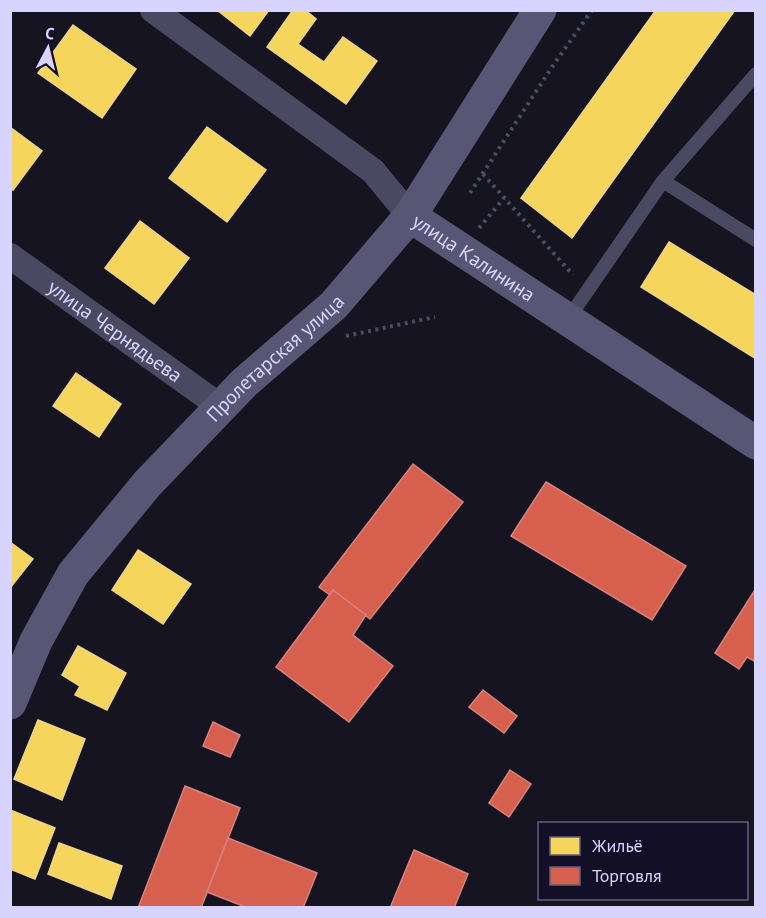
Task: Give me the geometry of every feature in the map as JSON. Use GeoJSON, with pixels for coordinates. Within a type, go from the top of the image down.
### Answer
{"type":"FeatureCollection","features":[{"type":"Feature","properties":{"kind":"street","name":"улица Калинина"},"geometry":{"type":"LineString","coordinates":[[153,10],[373,171],[410,216],[756,442]]}},
{"type":"Feature","properties":{"kind":"street","name":"Пролетарская улица"},"geometry":{"type":"LineString","coordinates":[[10,703],[36,641],[73,574],[147,484],[244,383],[334,305],[410,216],[540,10]]}},
{"type":"Feature","properties":{"kind":"street","name":"улица Чернядьева"},"geometry":{"type":"LineString","coordinates":[[10,256],[221,407]]}},
{"type":"Feature","properties":{"kind":"lane"},"geometry":{"type":"LineString","coordinates":[[568,319],[663,181],[756,74]]}},
{"type":"Feature","properties":{"kind":"lane"},"geometry":{"type":"LineString","coordinates":[[663,181],[756,240]]}},
{"type":"Feature","properties":{"kind":"path"},"geometry":{"type":"LineString","coordinates":[[470,194],[592,10]]}},
{"type":"Feature","properties":{"kind":"path"},"geometry":{"type":"LineString","coordinates":[[483,174],[588,291]]}},
{"type":"Feature","properties":{"kind":"path"},"geometry":{"type":"LineString","coordinates":[[462,249],[504,198]]}},
{"type":"Feature","properties":{"kind":"path"},"geometry":{"type":"LineString","coordinates":[[342,336],[435,317]]}},
{"type":"Feature","properties":{"kind":"building: Жильё"},"geometry":{"type":"Polygon","coordinates":[[[217,10],[269,10],[250,36],[217,10]]]}},
{"type":"Feature","properties":{"kind":"building: Жильё"},"geometry":{"type":"Polygon","coordinates":[[[293,10],[305,10],[316,19],[298,44],[324,62],[343,37],[377,61],[346,104],[267,47],[293,10]]]}},
{"type":"Feature","properties":{"kind":"building: Жильё"},"geometry":{"type":"Polygon","coordinates":[[[656,10],[735,10],[572,238],[521,198],[656,10]]]}},
{"type":"Feature","properties":{"kind":"building: Жильё"},"geometry":{"type":"Polygon","coordinates":[[[73,25],[136,69],[102,118],[38,73],[73,25]]]}},
{"type":"Feature","properties":{"kind":"building: Жильё"},"geometry":{"type":"Polygon","coordinates":[[[10,127],[42,151],[13,190],[10,189],[10,127]]]}},
{"type":"Feature","properties":{"kind":"building: Жильё"},"geometry":{"type":"Polygon","coordinates":[[[207,127],[266,170],[227,222],[169,178],[207,127]]]}},
{"type":"Feature","properties":{"kind":"building: Жильё"},"geometry":{"type":"Polygon","coordinates":[[[140,221],[189,258],[154,304],[105,268],[140,221]]]}},
{"type":"Feature","properties":{"kind":"building: Жильё"},"geometry":{"type":"Polygon","coordinates":[[[669,242],[756,295],[756,359],[641,287],[669,242]]]}},
{"type":"Feature","properties":{"kind":"building: Жильё"},"geometry":{"type":"Polygon","coordinates":[[[76,373],[121,404],[99,437],[53,406],[76,373]]]}},
{"type":"Feature","properties":{"kind":"building: Жильё"},"geometry":{"type":"Polygon","coordinates":[[[10,542],[33,559],[10,588],[10,542]]]}},
{"type":"Feature","properties":{"kind":"building: Жильё"},"geometry":{"type":"Polygon","coordinates":[[[138,550],[191,584],[163,624],[112,590],[138,550]]]}},
{"type":"Feature","properties":{"kind":"building: Жильё"},"geometry":{"type":"Polygon","coordinates":[[[78,646],[126,673],[107,710],[75,695],[80,686],[62,675],[78,646]]]}},
{"type":"Feature","properties":{"kind":"building: Жильё"},"geometry":{"type":"Polygon","coordinates":[[[38,720],[85,739],[62,800],[14,779],[38,720]]]}},
{"type":"Feature","properties":{"kind":"building: Жильё"},"geometry":{"type":"Polygon","coordinates":[[[10,810],[55,828],[35,879],[10,869],[10,810]]]}},
{"type":"Feature","properties":{"kind":"building: Жильё"},"geometry":{"type":"Polygon","coordinates":[[[59,843],[122,866],[111,899],[48,874],[59,843]]]}},
{"type":"Feature","properties":{"kind":"building: Торговля"},"geometry":{"type":"Polygon","coordinates":[[[413,464],[463,502],[370,619],[333,590],[330,595],[319,587],[413,464]]]}},
{"type":"Feature","properties":{"kind":"building: Торговля"},"geometry":{"type":"Polygon","coordinates":[[[546,482],[686,566],[652,620],[511,536],[546,482]]]}},
{"type":"Feature","properties":{"kind":"building: Торговля"},"geometry":{"type":"Polygon","coordinates":[[[756,588],[756,662],[747,657],[739,669],[715,653],[756,588]]]}},
{"type":"Feature","properties":{"kind":"building: Торговля"},"geometry":{"type":"Polygon","coordinates":[[[333,590],[366,615],[353,635],[393,666],[349,722],[276,667],[333,590]]]}},
{"type":"Feature","properties":{"kind":"building: Торговля"},"geometry":{"type":"Polygon","coordinates":[[[483,690],[517,716],[504,733],[469,707],[483,690]]]}},
{"type":"Feature","properties":{"kind":"building: Торговля"},"geometry":{"type":"Polygon","coordinates":[[[213,722],[240,735],[230,757],[203,746],[213,722]]]}},
{"type":"Feature","properties":{"kind":"building: Торговля"},"geometry":{"type":"Polygon","coordinates":[[[510,770],[531,784],[509,817],[489,803],[510,770]]]}},
{"type":"Feature","properties":{"kind":"building: Торговля"},"geometry":{"type":"Polygon","coordinates":[[[185,786],[240,808],[201,908],[138,908],[185,786]]]}},
{"type":"Feature","properties":{"kind":"building: Торговля"},"geometry":{"type":"Polygon","coordinates":[[[228,838],[317,873],[303,908],[248,908],[207,892],[228,838]]]}},
{"type":"Feature","properties":{"kind":"building: Торговля"},"geometry":{"type":"Polygon","coordinates":[[[414,850],[468,874],[454,908],[390,908],[414,850]]]}}]}
